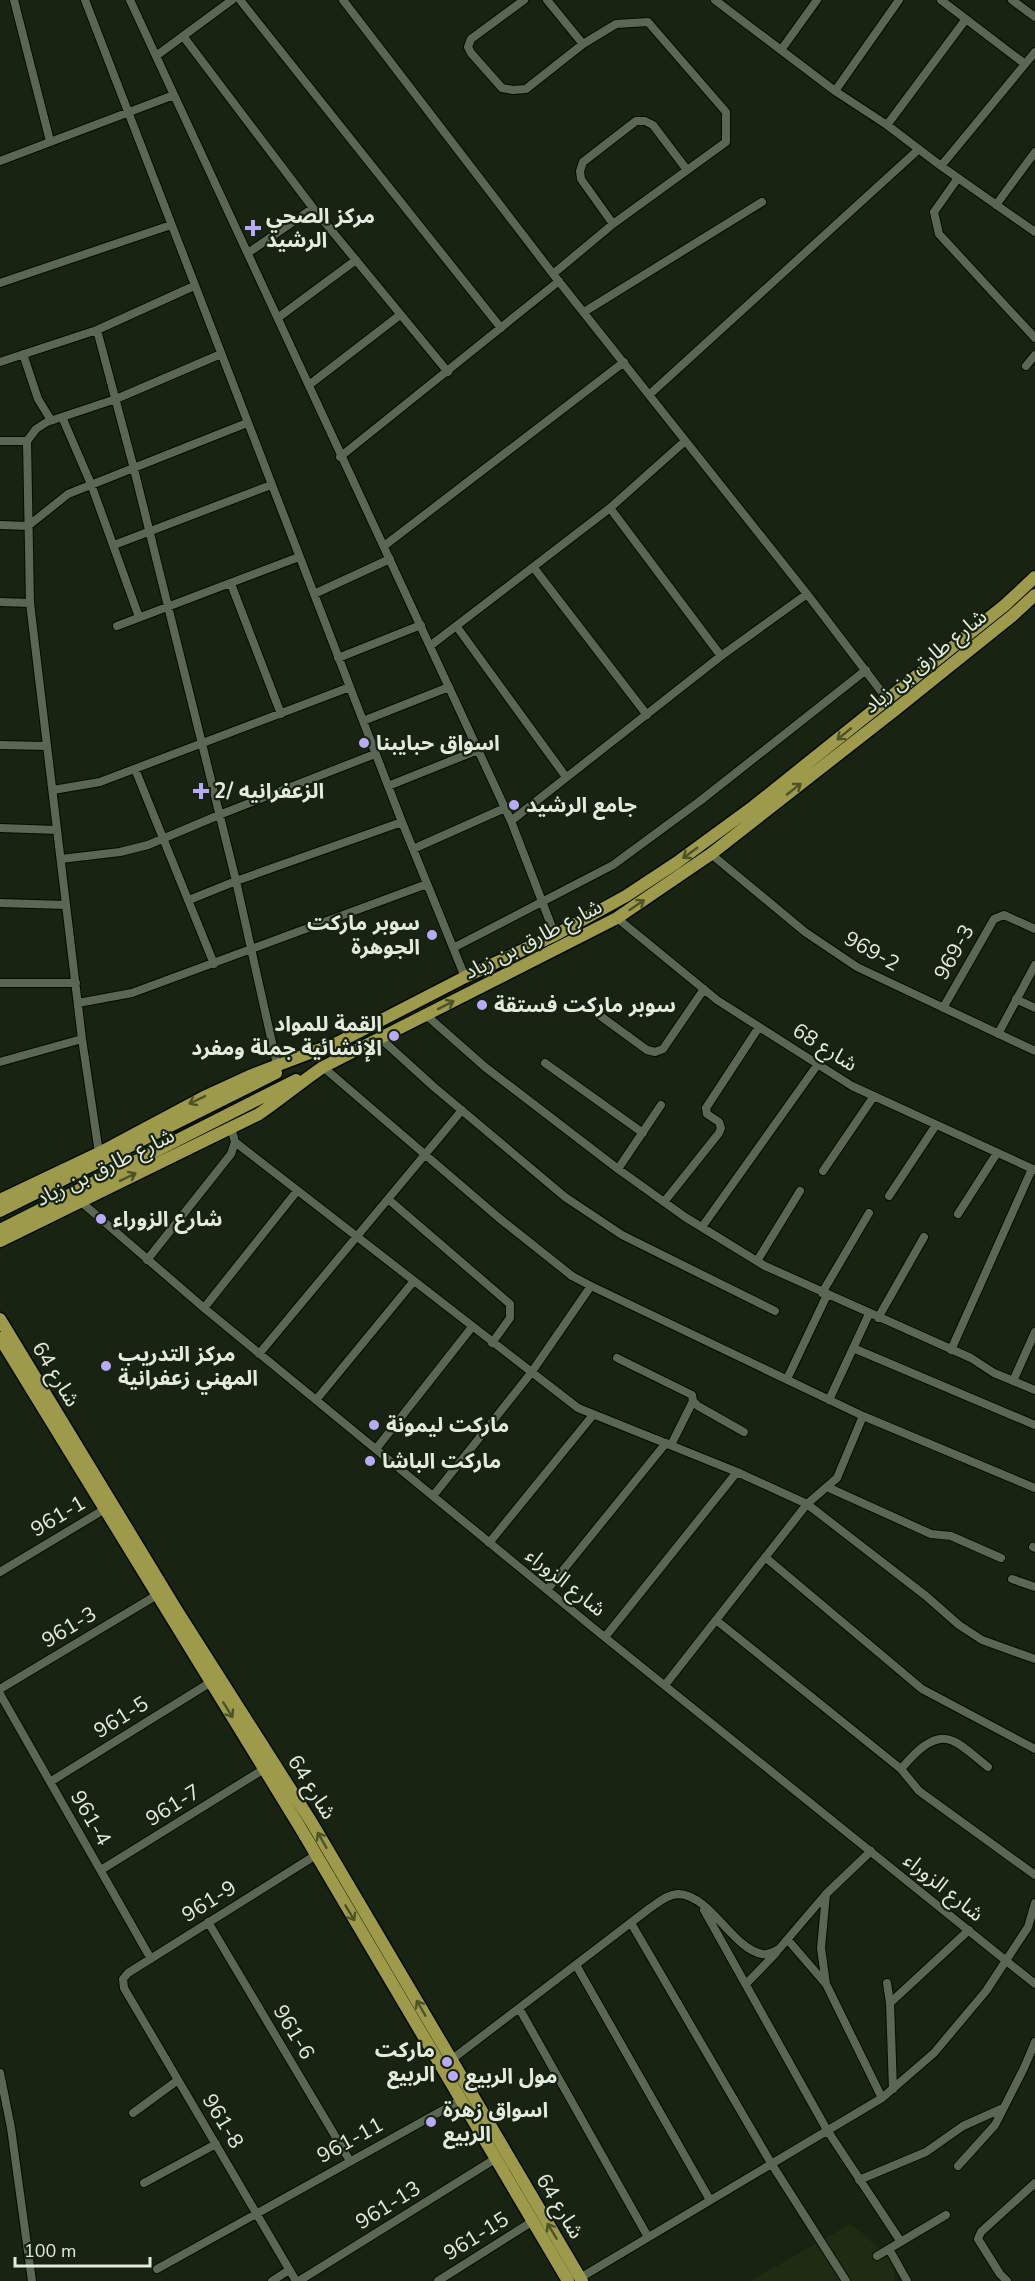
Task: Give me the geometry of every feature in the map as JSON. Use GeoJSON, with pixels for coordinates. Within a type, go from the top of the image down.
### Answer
{"type":"FeatureCollection","features":[{"type":"Feature","properties":{"kind":"main road","name":"شارع طارق بن زياد"},"geometry":{"type":"LineString","coordinates":[[0,1200],[99,1153],[185,1106],[277,1065],[339,1042],[465,977],[555,935],[626,896],[754,806],[1005,605],[1035,577]]}},
{"type":"Feature","properties":{"kind":"main road","name":"شارع طارق بن زياد"},"geometry":{"type":"LineString","coordinates":[[0,1241],[259,1114],[323,1067],[617,918],[711,854],[895,710],[1035,595]]}},
{"type":"Feature","properties":{"kind":"main road"},"geometry":{"type":"LineString","coordinates":[[0,1211],[339,1042]]}},
{"type":"Feature","properties":{"kind":"main road"},"geometry":{"type":"LineString","coordinates":[[0,1230],[323,1067]]}},
{"type":"Feature","properties":{"kind":"main road","name":"شارع 64"},"geometry":{"type":"LineString","coordinates":[[0,1319],[170,1599],[312,1823],[452,2060],[576,2280]]}},
{"type":"Feature","properties":{"kind":"main road","name":"شارع 64"},"geometry":{"type":"LineString","coordinates":[[0,1338],[316,1855],[533,2222],[576,2280]]}},
{"type":"Feature","properties":{"kind":"street"},"geometry":{"type":"LineString","coordinates":[[14,0],[50,141]]}},
{"type":"Feature","properties":{"kind":"street"},"geometry":{"type":"LineString","coordinates":[[85,0],[375,754],[465,977]]}},
{"type":"Feature","properties":{"kind":"street"},"geometry":{"type":"LineString","coordinates":[[130,0],[279,317],[340,457],[384,546],[511,820],[555,935]]}},
{"type":"Feature","properties":{"kind":"street"},"geometry":{"type":"LineString","coordinates":[[156,56],[232,0]]}},
{"type":"Feature","properties":{"kind":"street"},"geometry":{"type":"LineString","coordinates":[[240,0],[501,328]]}},
{"type":"Feature","properties":{"kind":"street"},"geometry":{"type":"LineString","coordinates":[[343,0],[553,274],[624,362],[684,442],[807,594],[887,699]]}},
{"type":"Feature","properties":{"kind":"street"},"geometry":{"type":"LineString","coordinates":[[524,0],[471,39],[468,47],[502,88],[526,89],[583,44],[616,24],[648,22],[726,112],[726,142],[613,224],[553,274]]}},
{"type":"Feature","properties":{"kind":"street"},"geometry":{"type":"LineString","coordinates":[[547,0],[583,44]]}},
{"type":"Feature","properties":{"kind":"street"},"geometry":{"type":"LineString","coordinates":[[781,50],[817,0]]}},
{"type":"Feature","properties":{"kind":"street"},"geometry":{"type":"LineString","coordinates":[[835,91],[899,0]]}},
{"type":"Feature","properties":{"kind":"street"},"geometry":{"type":"LineString","coordinates":[[941,0],[1025,64]]}},
{"type":"Feature","properties":{"kind":"street"},"geometry":{"type":"LineString","coordinates":[[1012,0],[1035,17]]}},
{"type":"Feature","properties":{"kind":"street"},"geometry":{"type":"LineString","coordinates":[[719,2],[835,91],[887,125],[1035,232]]}},
{"type":"Feature","properties":{"kind":"street"},"geometry":{"type":"LineString","coordinates":[[887,125],[966,19]]}},
{"type":"Feature","properties":{"kind":"street"},"geometry":{"type":"LineString","coordinates":[[183,36],[313,208],[448,372]]}},
{"type":"Feature","properties":{"kind":"street"},"geometry":{"type":"LineString","coordinates":[[941,166],[1035,52]]}},
{"type":"Feature","properties":{"kind":"street"},"geometry":{"type":"LineString","coordinates":[[0,161],[174,94]]}},
{"type":"Feature","properties":{"kind":"street"},"geometry":{"type":"LineString","coordinates":[[613,224],[580,179],[580,171],[583,162],[636,121],[645,121],[653,125],[687,170]]}},
{"type":"Feature","properties":{"kind":"street"},"geometry":{"type":"LineString","coordinates":[[649,395],[919,150]]}},
{"type":"Feature","properties":{"kind":"street"},"geometry":{"type":"LineString","coordinates":[[996,205],[1035,152]]}},
{"type":"Feature","properties":{"kind":"street"},"geometry":{"type":"LineString","coordinates":[[958,178],[934,212],[939,234],[1035,338]]}},
{"type":"Feature","properties":{"kind":"street"},"geometry":{"type":"LineString","coordinates":[[584,312],[762,202]]}},
{"type":"Feature","properties":{"kind":"street"},"geometry":{"type":"LineString","coordinates":[[248,253],[313,208]]}},
{"type":"Feature","properties":{"kind":"street"},"geometry":{"type":"LineString","coordinates":[[0,283],[171,225]]}},
{"type":"Feature","properties":{"kind":"street"},"geometry":{"type":"LineString","coordinates":[[279,317],[356,260]]}},
{"type":"Feature","properties":{"kind":"street"},"geometry":{"type":"LineString","coordinates":[[340,457],[559,281]]}},
{"type":"Feature","properties":{"kind":"street"},"geometry":{"type":"LineString","coordinates":[[0,362],[97,330],[195,286]]}},
{"type":"Feature","properties":{"kind":"street"},"geometry":{"type":"LineString","coordinates":[[309,385],[399,315]]}},
{"type":"Feature","properties":{"kind":"street"},"geometry":{"type":"LineString","coordinates":[[97,330],[134,469],[236,881],[277,1065]]}},
{"type":"Feature","properties":{"kind":"street"},"geometry":{"type":"LineString","coordinates":[[23,354],[38,399],[51,420]]}},
{"type":"Feature","properties":{"kind":"street"},"geometry":{"type":"LineString","coordinates":[[99,1153],[82,1039],[30,603],[27,441],[36,429],[51,420],[116,399],[221,354]]}},
{"type":"Feature","properties":{"kind":"street"},"geometry":{"type":"LineString","coordinates":[[1026,366],[1035,356]]}},
{"type":"Feature","properties":{"kind":"street"},"geometry":{"type":"LineString","coordinates":[[384,546],[624,362]]}},
{"type":"Feature","properties":{"kind":"street"},"geometry":{"type":"LineString","coordinates":[[62,417],[91,484],[139,617]]}},
{"type":"Feature","properties":{"kind":"street"},"geometry":{"type":"LineString","coordinates":[[0,525],[28,526],[68,494],[247,423]]}},
{"type":"Feature","properties":{"kind":"street"},"geometry":{"type":"LineString","coordinates":[[0,441],[27,441]]}},
{"type":"Feature","properties":{"kind":"street"},"geometry":{"type":"LineString","coordinates":[[430,646],[610,508],[684,442]]}},
{"type":"Feature","properties":{"kind":"street"},"geometry":{"type":"LineString","coordinates":[[114,545],[272,485]]}},
{"type":"Feature","properties":{"kind":"street"},"geometry":{"type":"LineString","coordinates":[[610,508],[721,656]]}},
{"type":"Feature","properties":{"kind":"street"},"geometry":{"type":"LineString","coordinates":[[117,626],[300,557]]}},
{"type":"Feature","properties":{"kind":"street"},"geometry":{"type":"LineString","coordinates":[[314,594],[390,559]]}},
{"type":"Feature","properties":{"kind":"street"},"geometry":{"type":"LineString","coordinates":[[534,568],[647,715]]}},
{"type":"Feature","properties":{"kind":"street"},"geometry":{"type":"LineString","coordinates":[[231,584],[281,714]]}},
{"type":"Feature","properties":{"kind":"street"},"geometry":{"type":"LineString","coordinates":[[511,820],[721,656],[807,594]]}},
{"type":"Feature","properties":{"kind":"street"},"geometry":{"type":"LineString","coordinates":[[0,602],[30,603]]}},
{"type":"Feature","properties":{"kind":"street"},"geometry":{"type":"LineString","coordinates":[[338,658],[421,625]]}},
{"type":"Feature","properties":{"kind":"street"},"geometry":{"type":"LineString","coordinates":[[457,627],[566,777]]}},
{"type":"Feature","properties":{"kind":"street"},"geometry":{"type":"LineString","coordinates":[[453,948],[621,859],[700,801],[866,670]]}},
{"type":"Feature","properties":{"kind":"street"},"geometry":{"type":"LineString","coordinates":[[53,790],[100,782],[350,687]]}},
{"type":"Feature","properties":{"kind":"street"},"geometry":{"type":"LineString","coordinates":[[363,721],[449,687]]}},
{"type":"Feature","properties":{"kind":"street"},"geometry":{"type":"LineString","coordinates":[[0,745],[47,746]]}},
{"type":"Feature","properties":{"kind":"street"},"geometry":{"type":"LineString","coordinates":[[388,786],[478,750]]}},
{"type":"Feature","properties":{"kind":"street"},"geometry":{"type":"LineString","coordinates":[[61,860],[120,852],[148,845],[375,754]]}},
{"type":"Feature","properties":{"kind":"street"},"geometry":{"type":"LineString","coordinates":[[135,769],[214,964]]}},
{"type":"Feature","properties":{"kind":"street"},"geometry":{"type":"LineString","coordinates":[[413,849],[505,808]]}},
{"type":"Feature","properties":{"kind":"street"},"geometry":{"type":"LineString","coordinates":[[189,900],[402,822]]}},
{"type":"Feature","properties":{"kind":"street"},"geometry":{"type":"LineString","coordinates":[[0,828],[57,830]]}},
{"type":"Feature","properties":{"kind":"street","name":"969-2"},"geometry":{"type":"LineString","coordinates":[[711,854],[805,932],[857,967],[1035,1051]]}},
{"type":"Feature","properties":{"kind":"street"},"geometry":{"type":"LineString","coordinates":[[78,1003],[132,993],[427,884]]}},
{"type":"Feature","properties":{"kind":"street"},"geometry":{"type":"LineString","coordinates":[[0,903],[66,904]]}},
{"type":"Feature","properties":{"kind":"street","name":"969-3"},"geometry":{"type":"LineString","coordinates":[[943,1008],[994,918],[1004,915],[1035,929]]}},
{"type":"Feature","properties":{"kind":"street","name":"شارع 68"},"geometry":{"type":"LineString","coordinates":[[617,918],[704,989],[852,1086],[1034,1170]]}},
{"type":"Feature","properties":{"kind":"street"},"geometry":{"type":"LineString","coordinates":[[998,1034],[1035,965]]}},
{"type":"Feature","properties":{"kind":"street"},"geometry":{"type":"LineString","coordinates":[[0,983],[76,983]]}},
{"type":"Feature","properties":{"kind":"street"},"geometry":{"type":"LineString","coordinates":[[599,1015],[647,1050],[655,1052],[663,1049],[704,989]]}},
{"type":"Feature","properties":{"kind":"street"},"geometry":{"type":"LineString","coordinates":[[1017,999],[1035,1008]]}},
{"type":"Feature","properties":{"kind":"street"},"geometry":{"type":"LineString","coordinates":[[426,1015],[485,1067],[618,1169],[664,1202],[757,1262],[971,1358],[994,1373],[1035,1390]]}},
{"type":"Feature","properties":{"kind":"street"},"geometry":{"type":"LineString","coordinates":[[664,1202],[719,1133],[721,1128],[719,1122],[707,1114],[706,1108],[759,1027]]}},
{"type":"Feature","properties":{"kind":"street"},"geometry":{"type":"LineString","coordinates":[[380,1038],[565,1197],[621,1235],[776,1311]]}},
{"type":"Feature","properties":{"kind":"street"},"geometry":{"type":"LineString","coordinates":[[0,1062],[82,1039]]}},
{"type":"Feature","properties":{"kind":"street"},"geometry":{"type":"LineString","coordinates":[[545,1063],[643,1133]]}},
{"type":"Feature","properties":{"kind":"street"},"geometry":{"type":"LineString","coordinates":[[702,1227],[818,1064]]}},
{"type":"Feature","properties":{"kind":"street"},"geometry":{"type":"LineString","coordinates":[[323,1067],[499,1218],[572,1276],[863,1416],[1035,1488]]}},
{"type":"Feature","properties":{"kind":"street"},"geometry":{"type":"LineString","coordinates":[[823,1171],[874,1096]]}},
{"type":"Feature","properties":{"kind":"street"},"geometry":{"type":"LineString","coordinates":[[618,1169],[661,1105]]}},
{"type":"Feature","properties":{"kind":"street"},"geometry":{"type":"LineString","coordinates":[[260,1354],[462,1110]]}},
{"type":"Feature","properties":{"kind":"street"},"geometry":{"type":"LineString","coordinates":[[889,1196],[936,1125]]}},
{"type":"Feature","properties":{"kind":"street"},"geometry":{"type":"LineString","coordinates":[[147,1260],[231,1154],[235,1142],[231,1126]]}},
{"type":"Feature","properties":{"kind":"street"},"geometry":{"type":"LineString","coordinates":[[235,1142],[578,1408],[737,1472],[807,1504],[926,1596],[959,1625],[982,1640],[1035,1659]]}},
{"type":"Feature","properties":{"kind":"street"},"geometry":{"type":"LineString","coordinates":[[958,1214],[997,1153]]}},
{"type":"Feature","properties":{"kind":"street"},"geometry":{"type":"LineString","coordinates":[[951,1350],[1034,1170]]}},
{"type":"Feature","properties":{"kind":"street"},"geometry":{"type":"LineString","coordinates":[[204,1308],[297,1191]]}},
{"type":"Feature","properties":{"kind":"street"},"geometry":{"type":"LineString","coordinates":[[757,1262],[800,1191]]}},
{"type":"Feature","properties":{"kind":"street"},"geometry":{"type":"LineString","coordinates":[[388,1199],[510,1304],[510,1318],[492,1343]]}},
{"type":"Feature","properties":{"kind":"street","name":"شارع الزوراء"},"geometry":{"type":"LineString","coordinates":[[80,1201],[204,1308],[432,1496],[1035,1984]]}},
{"type":"Feature","properties":{"kind":"street"},"geometry":{"type":"LineString","coordinates":[[787,1379],[825,1294],[869,1213]]}},
{"type":"Feature","properties":{"kind":"street"},"geometry":{"type":"LineString","coordinates":[[878,1318],[924,1237]]}},
{"type":"Feature","properties":{"kind":"street"},"geometry":{"type":"LineString","coordinates":[[315,1400],[413,1282]]}},
{"type":"Feature","properties":{"kind":"street"},"geometry":{"type":"LineString","coordinates":[[432,1496],[531,1373],[591,1287]]}},
{"type":"Feature","properties":{"kind":"street"},"geometry":{"type":"LineString","coordinates":[[829,1400],[869,1314]]}},
{"type":"Feature","properties":{"kind":"street"},"geometry":{"type":"LineString","coordinates":[[376,1449],[472,1327]]}},
{"type":"Feature","properties":{"kind":"street"},"geometry":{"type":"LineString","coordinates":[[1013,1381],[1035,1332]]}},
{"type":"Feature","properties":{"kind":"street"},"geometry":{"type":"LineString","coordinates":[[853,1348],[1035,1425]]}},
{"type":"Feature","properties":{"kind":"street"},"geometry":{"type":"LineString","coordinates":[[547,1590],[669,1444],[693,1401],[692,1395],[617,1358]]}},
{"type":"Feature","properties":{"kind":"street"},"geometry":{"type":"LineString","coordinates":[[693,1401],[744,1432]]}},
{"type":"Feature","properties":{"kind":"street"},"geometry":{"type":"LineString","coordinates":[[489,1542],[593,1415]]}},
{"type":"Feature","properties":{"kind":"street"},"geometry":{"type":"LineString","coordinates":[[665,1685],[807,1504],[837,1478],[863,1416]]}},
{"type":"Feature","properties":{"kind":"street"},"geometry":{"type":"LineString","coordinates":[[605,1637],[737,1472]]}},
{"type":"Feature","properties":{"kind":"street"},"geometry":{"type":"LineString","coordinates":[[827,1487],[931,1534],[951,1536],[1001,1558]]}},
{"type":"Feature","properties":{"kind":"street","name":"961-1"},"geometry":{"type":"LineString","coordinates":[[0,1572],[105,1509]]}},
{"type":"Feature","properties":{"kind":"street"},"geometry":{"type":"LineString","coordinates":[[765,1557],[916,1685],[1035,1749]]}},
{"type":"Feature","properties":{"kind":"street"},"geometry":{"type":"LineString","coordinates":[[1012,1580],[1035,1587]]}},
{"type":"Feature","properties":{"kind":"street","name":"961-3"},"geometry":{"type":"LineString","coordinates":[[0,1689],[157,1595]]}},
{"type":"Feature","properties":{"kind":"street"},"geometry":{"type":"LineString","coordinates":[[716,1620],[901,1769],[919,1791],[1035,1875]]}},
{"type":"Feature","properties":{"kind":"street","name":"961-5"},"geometry":{"type":"LineString","coordinates":[[50,1782],[211,1683]]}},
{"type":"Feature","properties":{"kind":"street","name":"961-4"},"geometry":{"type":"LineString","coordinates":[[0,1694],[151,1959]]}},
{"type":"Feature","properties":{"kind":"street"},"geometry":{"type":"LineString","coordinates":[[901,1769],[910,1757],[928,1743],[940,1740],[951,1740],[988,1767]]}},
{"type":"Feature","properties":{"kind":"street","name":"961-7"},"geometry":{"type":"LineString","coordinates":[[100,1870],[264,1769]]}},
{"type":"Feature","properties":{"kind":"street"},"geometry":{"type":"LineString","coordinates":[[746,1984],[788,1940],[826,1894],[871,1851]]}},
{"type":"Feature","properties":{"kind":"street","name":"961-9"},"geometry":{"type":"LineString","coordinates":[[123,1979],[128,1973],[316,1855]]}},
{"type":"Feature","properties":{"kind":"street"},"geometry":{"type":"LineString","coordinates":[[826,1894],[821,1948],[826,1984]]}},
{"type":"Feature","properties":{"kind":"street"},"geometry":{"type":"LineString","coordinates":[[452,2060],[631,1923],[671,1896],[685,1896],[700,1903],[749,1948],[764,1955],[779,1949]]}},
{"type":"Feature","properties":{"kind":"street"},"geometry":{"type":"LineString","coordinates":[[700,1903],[826,2130],[901,2242]]}},
{"type":"Feature","properties":{"kind":"street"},"geometry":{"type":"LineString","coordinates":[[576,2280],[882,2098],[893,2089],[934,2053],[986,1991],[1028,1927],[1035,1903]]}},
{"type":"Feature","properties":{"kind":"street","name":"961-6"},"geometry":{"type":"LineString","coordinates":[[208,1922],[350,2161]]}},
{"type":"Feature","properties":{"kind":"street"},"geometry":{"type":"LineString","coordinates":[[631,1923],[771,2163],[846,2281]]}},
{"type":"Feature","properties":{"kind":"street"},"geometry":{"type":"LineString","coordinates":[[890,2003],[969,1930]]}},
{"type":"Feature","properties":{"kind":"street"},"geometry":{"type":"LineString","coordinates":[[788,1940],[826,1984],[882,2098]]}},
{"type":"Feature","properties":{"kind":"street"},"geometry":{"type":"LineString","coordinates":[[576,1965],[710,2200]]}},
{"type":"Feature","properties":{"kind":"street","name":"961-8"},"geometry":{"type":"LineString","coordinates":[[123,1979],[124,1988],[297,2281]]}},
{"type":"Feature","properties":{"kind":"street"},"geometry":{"type":"LineString","coordinates":[[887,1983],[890,2003],[893,2089]]}},
{"type":"Feature","properties":{"kind":"street"},"geometry":{"type":"LineString","coordinates":[[519,2008],[648,2237]]}},
{"type":"Feature","properties":{"kind":"street"},"geometry":{"type":"LineString","coordinates":[[958,2166],[995,2125],[1035,2042]]}},
{"type":"Feature","properties":{"kind":"street"},"geometry":{"type":"LineString","coordinates":[[0,2073],[11,2128],[32,2281]]}},
{"type":"Feature","properties":{"kind":"street"},"geometry":{"type":"LineString","coordinates":[[133,2113],[178,2080]]}},
{"type":"Feature","properties":{"kind":"street","name":"961-11"},"geometry":{"type":"LineString","coordinates":[[157,2269],[461,2100]]}},
{"type":"Feature","properties":{"kind":"street"},"geometry":{"type":"LineString","coordinates":[[859,2180],[926,2152],[963,2126],[1001,2109]]}},
{"type":"Feature","properties":{"kind":"street"},"geometry":{"type":"LineString","coordinates":[[144,2183],[216,2144]]}},
{"type":"Feature","properties":{"kind":"street","name":"961-13"},"geometry":{"type":"LineString","coordinates":[[297,2281],[495,2159]]}},
{"type":"Feature","properties":{"kind":"street"},"geometry":{"type":"LineString","coordinates":[[1008,2281],[1000,2274],[978,2239],[981,2232],[1035,2183]]}},
{"type":"Feature","properties":{"kind":"street"},"geometry":{"type":"LineString","coordinates":[[877,2256],[946,2215]]}},
{"type":"Feature","properties":{"kind":"street","name":"961-15"},"geometry":{"type":"LineString","coordinates":[[438,2281],[533,2222]]}},
{"type":"Feature","properties":{"kind":"street"},"geometry":{"type":"LineString","coordinates":[[889,2249],[907,2281]]}},
{"type":"Feature","properties":{"kind":"street"},"geometry":{"type":"LineString","coordinates":[[272,2281],[289,2270]]}},
{"type":"Feature","properties":{"kind":"shaded area"},"geometry":{"type":"Polygon","coordinates":[[[850,2224],[894,2260],[894,2281],[750,2281],[850,2224]]]}},
{"type":"Feature","properties":{"kind":"place","name":"مركز الصحي الرشيد"},"geometry":{"type":"Point","coordinates":[253,228]}},
{"type":"Feature","properties":{"kind":"place","name":"اسواق حبايبنا"},"geometry":{"type":"Point","coordinates":[364,743]}},
{"type":"Feature","properties":{"kind":"place","name":"الزعفرانيه /2"},"geometry":{"type":"Point","coordinates":[201,791]}},
{"type":"Feature","properties":{"kind":"place","name":"جامع الرشيد"},"geometry":{"type":"Point","coordinates":[514,805]}},
{"type":"Feature","properties":{"kind":"place","name":"سوبر ماركت الجوهرة"},"geometry":{"type":"Point","coordinates":[432,935]}},
{"type":"Feature","properties":{"kind":"place","name":"سوبر ماركت فستقة"},"geometry":{"type":"Point","coordinates":[482,1005]}},
{"type":"Feature","properties":{"kind":"place","name":"القمة للمواد الإنشائية جملة ومفرد"},"geometry":{"type":"Point","coordinates":[394,1036]}},
{"type":"Feature","properties":{"kind":"place","name":"شارع الزوراء"},"geometry":{"type":"Point","coordinates":[101,1219]}},
{"type":"Feature","properties":{"kind":"place","name":"مركز التدريب المهني زعفرانية"},"geometry":{"type":"Point","coordinates":[106,1366]}},
{"type":"Feature","properties":{"kind":"place","name":"ماركت ليمونة"},"geometry":{"type":"Point","coordinates":[374,1425]}},
{"type":"Feature","properties":{"kind":"place","name":"ماركت الباشا"},"geometry":{"type":"Point","coordinates":[370,1461]}},
{"type":"Feature","properties":{"kind":"place","name":"ماركت الربيع"},"geometry":{"type":"Point","coordinates":[447,2062]}},
{"type":"Feature","properties":{"kind":"place","name":"مول الربيع"},"geometry":{"type":"Point","coordinates":[453,2076]}},
{"type":"Feature","properties":{"kind":"place","name":"اسواق زهرة الربيع"},"geometry":{"type":"Point","coordinates":[431,2122]}}]}
